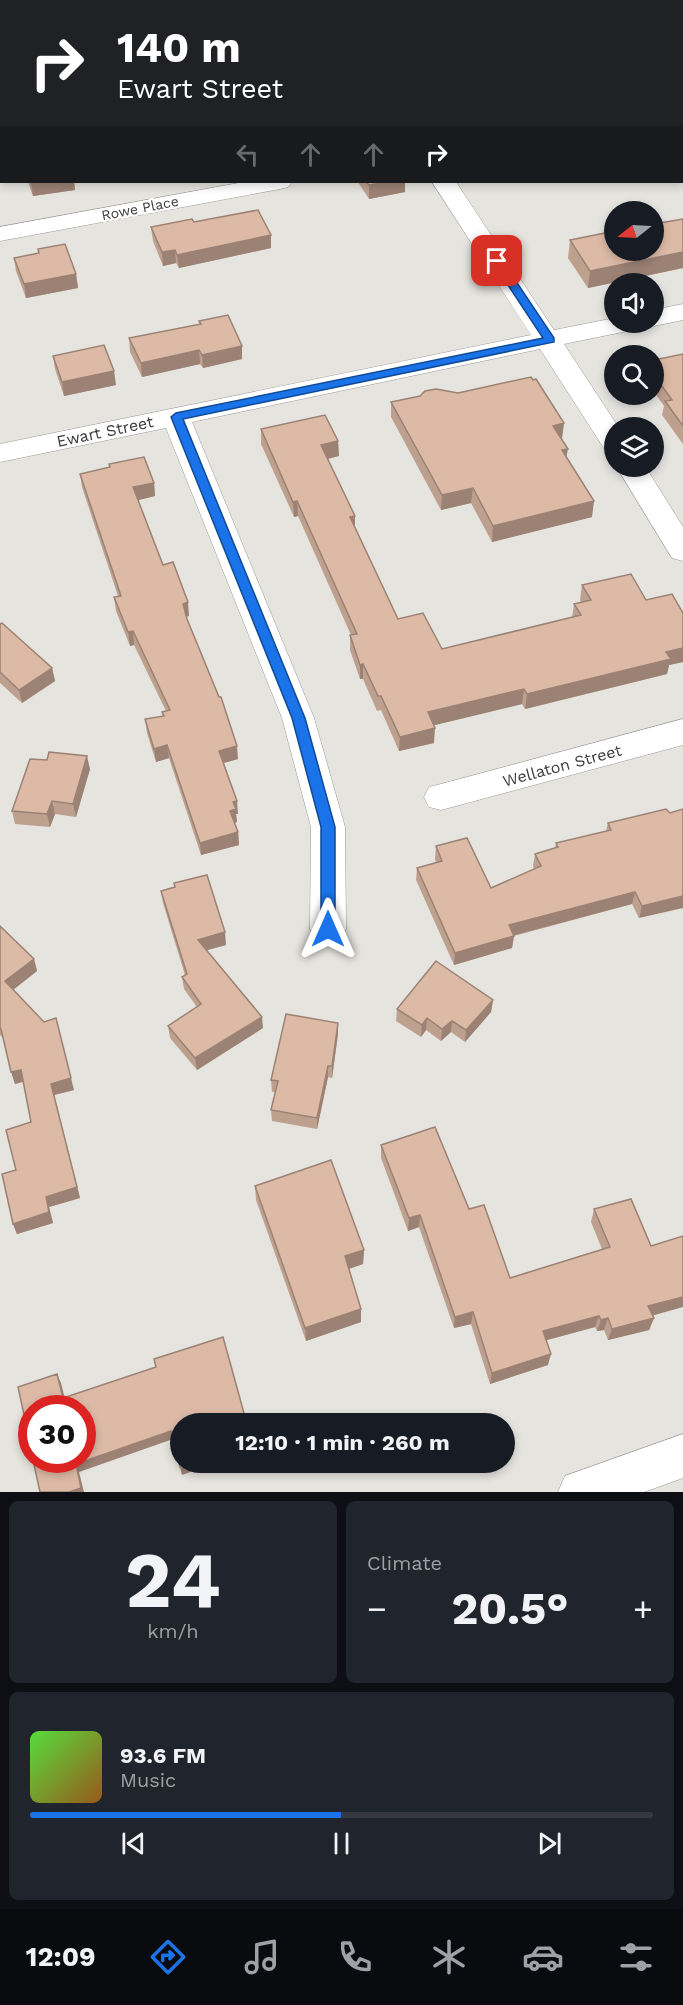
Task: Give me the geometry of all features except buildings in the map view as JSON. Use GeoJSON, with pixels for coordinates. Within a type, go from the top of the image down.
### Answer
{"type":"FeatureCollection","features":[{"type":"Feature","properties":{"kind":"street","name":"Rowe Place"},"geometry":{"type":"LineString","coordinates":[[0,234],[275,183]]}},
{"type":"Feature","properties":{"kind":"street"},"geometry":{"type":"LineString","coordinates":[[445,183],[550,340],[604,426]]}},
{"type":"Feature","properties":{"kind":"street"},"geometry":{"type":"LineString","coordinates":[[664,316],[683,312]]}},
{"type":"Feature","properties":{"kind":"street","name":"Ewart Street"},"geometry":{"type":"LineString","coordinates":[[0,453],[604,328]]}},
{"type":"Feature","properties":{"kind":"street"},"geometry":{"type":"LineString","coordinates":[[176,417],[298,718],[328,827],[328,929]]}},
{"type":"Feature","properties":{"kind":"street"},"geometry":{"type":"LineString","coordinates":[[637,477],[683,551]]}},
{"type":"Feature","properties":{"kind":"street","name":"Wellaton Street"},"geometry":{"type":"LineString","coordinates":[[441,797],[683,732]]}},
{"type":"Feature","properties":{"kind":"street"},"geometry":{"type":"LineString","coordinates":[[581,1492],[683,1456]]}},
{"type":"Feature","properties":{"kind":"route"},"geometry":{"type":"LineString","coordinates":[[328,929],[328,827],[298,718],[176,417],[550,340],[497,261]]}}]}
